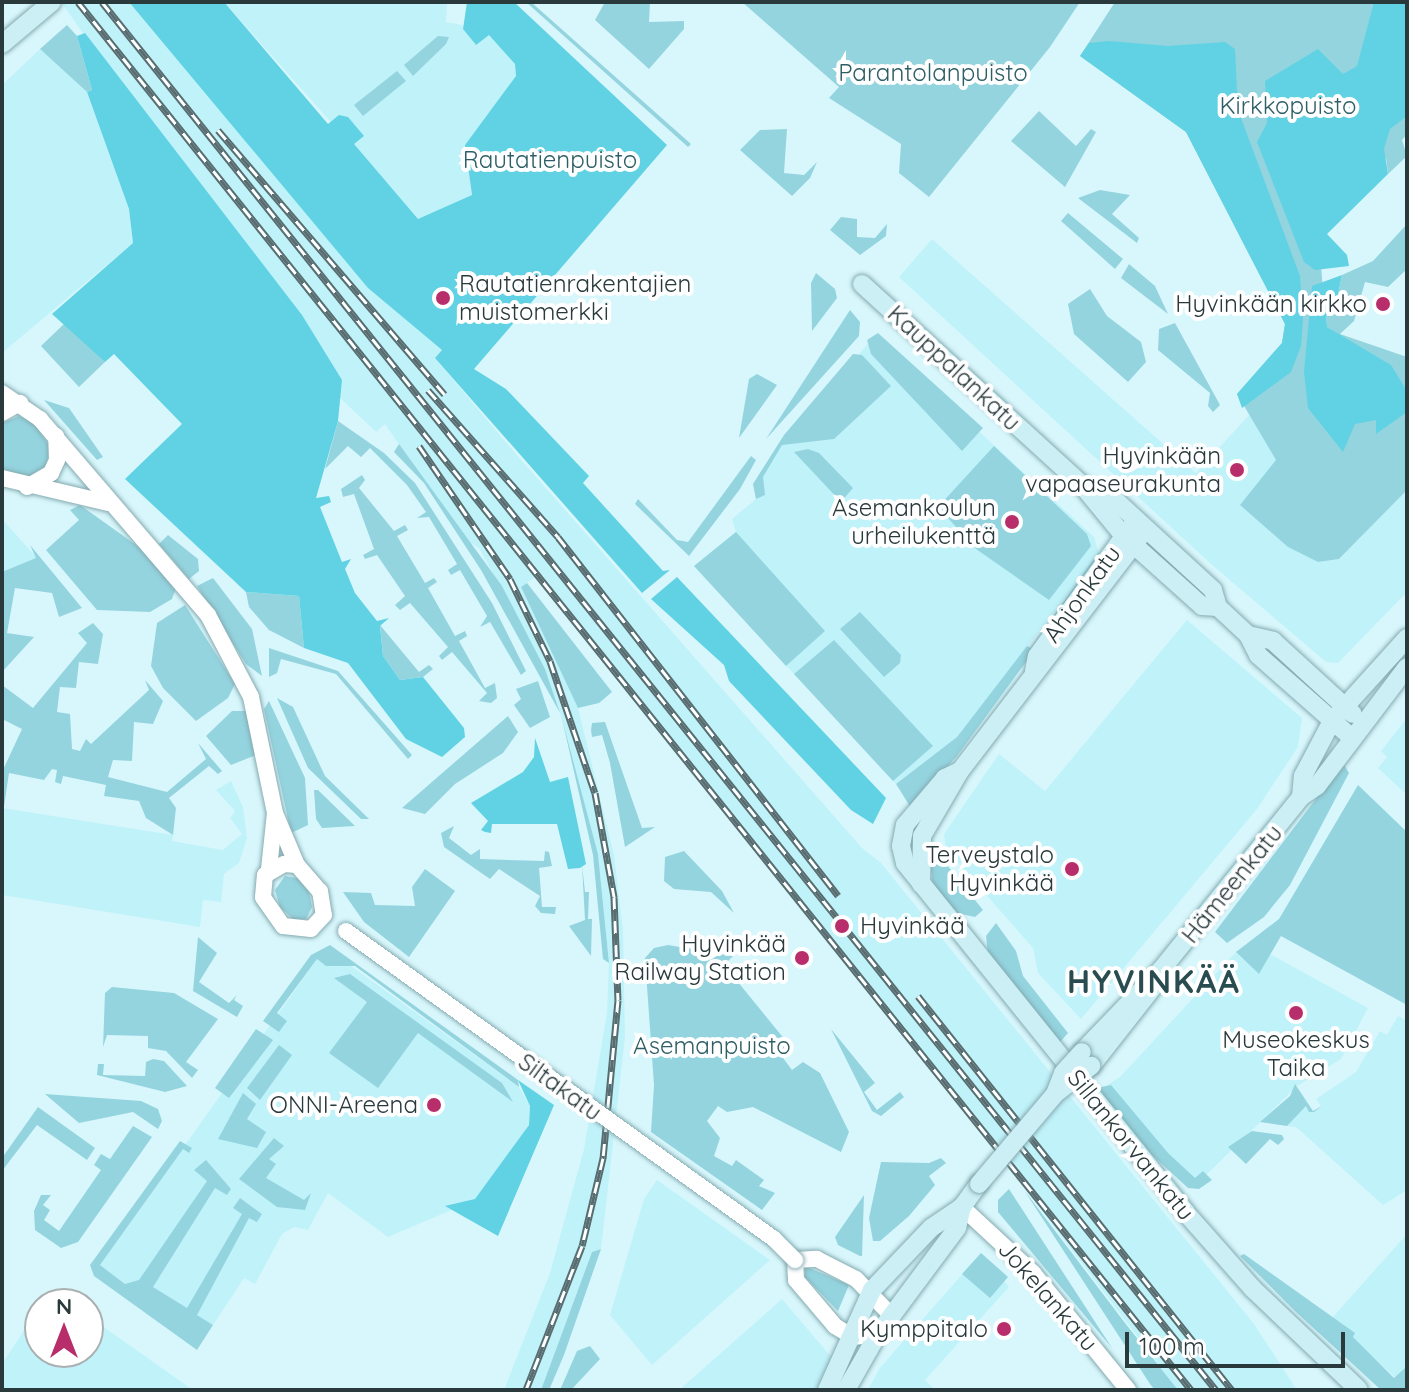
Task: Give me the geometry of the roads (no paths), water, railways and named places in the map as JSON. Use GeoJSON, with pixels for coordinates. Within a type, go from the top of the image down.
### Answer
{"type":"FeatureCollection","features":[{"type":"Feature","properties":{"kind":"main road"},"geometry":{"type":"LineString","coordinates":[[2,44],[47,6]]}},
{"type":"Feature","properties":{"kind":"main road","name":"Kauppalankatu"},"geometry":{"type":"LineString","coordinates":[[862,284],[1082,485],[1130,540],[1202,606],[1218,607]]}},
{"type":"Feature","properties":{"kind":"main road","name":"Kauppalankatu"},"geometry":{"type":"LineString","coordinates":[[1082,485],[1117,502],[1213,590],[1218,607],[1248,635],[1258,655],[1357,729]]}},
{"type":"Feature","properties":{"kind":"main road","name":"Ahjonkatu"},"geometry":{"type":"LineString","coordinates":[[911,840],[1034,671],[1048,663],[1141,524]]}},
{"type":"Feature","properties":{"kind":"main road","name":"Hämeenkatu"},"geometry":{"type":"LineString","coordinates":[[1301,797],[1303,776],[1339,714],[1407,638]]}},
{"type":"Feature","properties":{"kind":"main road","name":"Hämeenkatu"},"geometry":{"type":"LineString","coordinates":[[962,1207],[1086,1059],[1156,988],[1161,970],[1301,797],[1317,786],[1357,729],[1407,667]]}},
{"type":"Feature","properties":{"kind":"main road","name":"Sillankorvankatu"},"geometry":{"type":"LineString","coordinates":[[911,840],[921,884],[1212,1243],[1288,1325],[1359,1390]]}},
{"type":"Feature","properties":{"kind":"main road"},"geometry":{"type":"LineString","coordinates":[[827,1390],[872,1290],[931,1228],[962,1207]]}},
{"type":"Feature","properties":{"kind":"main road"},"geometry":{"type":"LineString","coordinates":[[846,1390],[891,1315],[957,1228],[962,1207]]}},
{"type":"Feature","properties":{"kind":"street"},"geometry":{"type":"LineString","coordinates":[[2,393],[20,403],[56,436],[108,503],[187,587],[226,645],[263,735],[275,813],[297,865],[316,883],[324,915],[311,929],[283,926],[263,897],[275,813]]}},
{"type":"Feature","properties":{"kind":"street"},"geometry":{"type":"LineString","coordinates":[[2,413],[20,403]]}},
{"type":"Feature","properties":{"kind":"street"},"geometry":{"type":"LineString","coordinates":[[25,488],[51,473],[57,460],[56,436]]}},
{"type":"Feature","properties":{"kind":"street"},"geometry":{"type":"LineString","coordinates":[[2,478],[25,488],[108,503]]}},
{"type":"Feature","properties":{"kind":"street"},"geometry":{"type":"LineString","coordinates":[[269,869],[297,865]]}},
{"type":"Feature","properties":{"kind":"street","name":"Siltakatu"},"geometry":{"type":"LineString","coordinates":[[324,915],[795,1260],[817,1259],[872,1290],[891,1315]]}},
{"type":"Feature","properties":{"kind":"street","name":"Jokelankatu"},"geometry":{"type":"LineString","coordinates":[[962,1207],[1033,1273],[1128,1390]]}},
{"type":"Feature","properties":{"kind":"street"},"geometry":{"type":"LineString","coordinates":[[795,1260],[796,1280],[835,1326],[853,1337],[878,1334]]}},
{"type":"Feature","properties":{"kind":"railway"},"geometry":{"type":"LineString","coordinates":[[78,2],[1191,1390]]}},
{"type":"Feature","properties":{"kind":"railway"},"geometry":{"type":"LineString","coordinates":[[102,2],[1216,1390]]}},
{"type":"Feature","properties":{"kind":"railway"},"geometry":{"type":"LineString","coordinates":[[218,130],[444,394]]}},
{"type":"Feature","properties":{"kind":"railway"},"geometry":{"type":"LineString","coordinates":[[428,390],[558,537],[838,896]]}},
{"type":"Feature","properties":{"kind":"railway"},"geometry":{"type":"LineString","coordinates":[[419,446],[510,579],[550,661],[595,793],[614,897],[618,1000],[603,1158],[582,1246],[526,1390]]}},
{"type":"Feature","properties":{"kind":"railway"},"geometry":{"type":"LineString","coordinates":[[918,996],[1232,1390]]}},
{"type":"Feature","properties":{"kind":"place","name":"Rautatienrakentajien muistomerkki"},"geometry":{"type":"Point","coordinates":[443,298]}},
{"type":"Feature","properties":{"kind":"place","name":"Hyvinkään kirkko"},"geometry":{"type":"Point","coordinates":[1383,304]}},
{"type":"Feature","properties":{"kind":"place","name":"Hyvinkään vapaaseurakunta"},"geometry":{"type":"Point","coordinates":[1237,470]}},
{"type":"Feature","properties":{"kind":"place","name":"Asemankoulun urheilukenttä"},"geometry":{"type":"Point","coordinates":[1012,522]}},
{"type":"Feature","properties":{"kind":"place","name":"Terveystalo Hyvinkää"},"geometry":{"type":"Point","coordinates":[1072,869]}},
{"type":"Feature","properties":{"kind":"place","name":"Hyvinkää"},"geometry":{"type":"Point","coordinates":[842,926]}},
{"type":"Feature","properties":{"kind":"place","name":"Hyvinkää Railway Station"},"geometry":{"type":"Point","coordinates":[802,958]}},
{"type":"Feature","properties":{"kind":"place","name":"Museokeskus Taika"},"geometry":{"type":"Point","coordinates":[1296,1013]}},
{"type":"Feature","properties":{"kind":"place","name":"ONNI-Areena"},"geometry":{"type":"Point","coordinates":[434,1105]}},
{"type":"Feature","properties":{"kind":"place","name":"Kymppitalo"},"geometry":{"type":"Point","coordinates":[1004,1329]}},
{"type":"Feature","properties":{"kind":"district","name":"HYVINKÄÄ"},"geometry":{"type":"Point","coordinates":[1154,981]}},
{"type":"Feature","properties":{"kind":"park label","name":"Parantolanpuisto"},"geometry":{"type":"Point","coordinates":[933,73]}},
{"type":"Feature","properties":{"kind":"park label","name":"Kirkkopuisto"},"geometry":{"type":"Point","coordinates":[1288,106]}},
{"type":"Feature","properties":{"kind":"park label","name":"Rautatienpuisto"},"geometry":{"type":"Point","coordinates":[550,160]}},
{"type":"Feature","properties":{"kind":"park label","name":"Asemanpuisto"},"geometry":{"type":"Point","coordinates":[712,1046]}}]}
